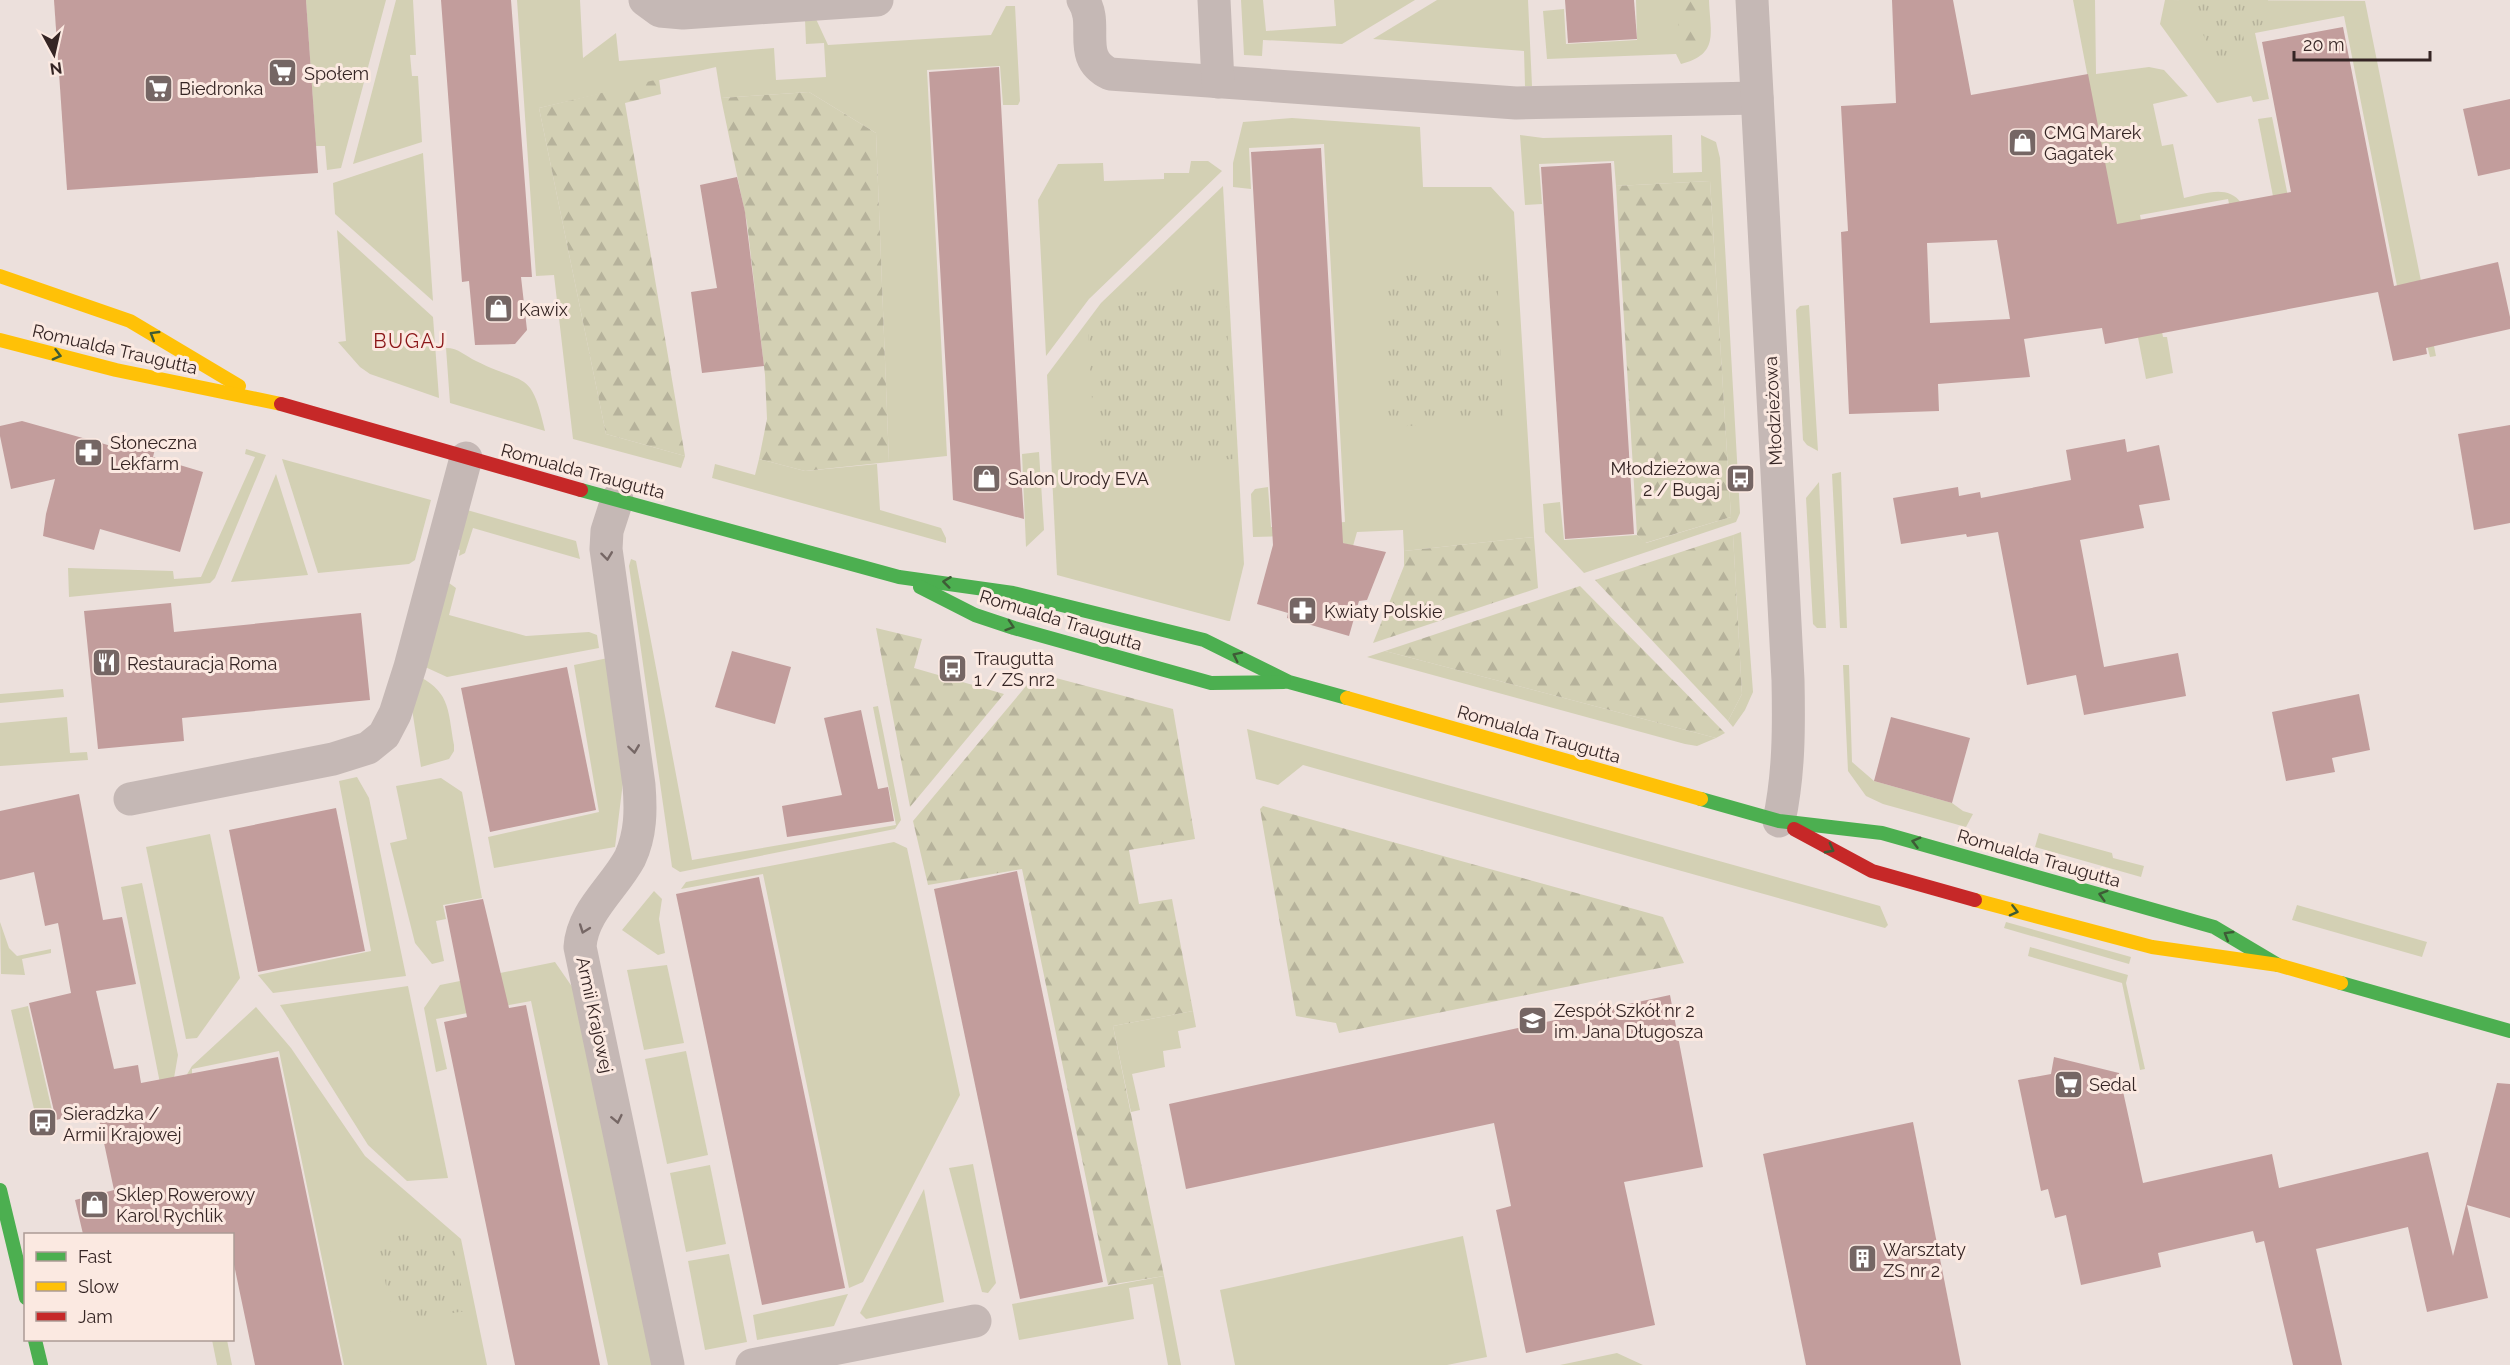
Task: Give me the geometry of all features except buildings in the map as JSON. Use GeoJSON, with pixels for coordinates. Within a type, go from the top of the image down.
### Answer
{"type":"FeatureCollection","features":[{"type":"Feature","properties":{"kind":"street"},"geometry":{"type":"LineString","coordinates":[[645,0],[660,10],[682,13],[877,0]]}},
{"type":"Feature","properties":{"kind":"street"},"geometry":{"type":"LineString","coordinates":[[1083,0],[1087,8],[1091,55],[1100,69],[1110,74],[1528,103],[1757,98]]}},
{"type":"Feature","properties":{"kind":"street"},"geometry":{"type":"LineString","coordinates":[[1215,0],[1218,82]]}},
{"type":"Feature","properties":{"kind":"street","name":"Młodzieżowa"},"geometry":{"type":"LineString","coordinates":[[1752,0],[1788,680],[1789,744],[1785,791],[1779,821]]}},
{"type":"Feature","properties":{"kind":"street","name":"Romualda Traugutta"},"geometry":{"type":"LineString","coordinates":[[0,276],[130,321],[258,397]]}},
{"type":"Feature","properties":{"kind":"street","name":"Romualda Traugutta"},"geometry":{"type":"LineString","coordinates":[[0,340],[116,370],[258,397],[466,458],[899,577],[1013,593],[1204,640],[1289,682],[1779,821],[1882,833],[2203,923],[2214,927],[2278,965]]}},
{"type":"Feature","properties":{"kind":"street"},"geometry":{"type":"LineString","coordinates":[[130,799],[333,759],[368,748],[384,735],[395,714],[410,667],[466,458]]}},
{"type":"Feature","properties":{"kind":"street","name":"Armii Krajowej"},"geometry":{"type":"LineString","coordinates":[[617,500],[607,531],[606,549],[641,815],[637,839],[630,857],[588,918],[580,947],[668,1365]]}},
{"type":"Feature","properties":{"kind":"street","name":"Romualda Traugutta"},"geometry":{"type":"LineString","coordinates":[[899,577],[975,615],[1211,683],[1289,682]]}},
{"type":"Feature","properties":{"kind":"street","name":"Romualda Traugutta"},"geometry":{"type":"LineString","coordinates":[[1779,821],[1872,871],[1917,885],[2152,947],[2278,965],[2510,1031]]}},
{"type":"Feature","properties":{"kind":"street"},"geometry":{"type":"LineString","coordinates":[[0,1190],[24,1290]]}},
{"type":"Feature","properties":{"kind":"street"},"geometry":{"type":"LineString","coordinates":[[752,1365],[975,1321]]}},
{"type":"Feature","properties":{"kind":"street"},"geometry":{"type":"LineString","coordinates":[[35,1341],[41,1365]]}},
{"type":"Feature","properties":{"kind":"green space"},"geometry":{"type":"Polygon","coordinates":[[[306,0],[386,0],[341,168],[327,170],[325,146],[316,146],[306,0]]]}},
{"type":"Feature","properties":{"kind":"green space"},"geometry":{"type":"Polygon","coordinates":[[[396,0],[413,0],[416,55],[410,55],[412,76],[418,76],[422,142],[353,164],[396,0]]]}},
{"type":"Feature","properties":{"kind":"green space"},"geometry":{"type":"Polygon","coordinates":[[[517,0],[580,0],[583,58],[616,33],[619,61],[774,48],[776,80],[826,77],[824,43],[806,44],[805,19],[816,19],[828,45],[991,35],[1006,6],[1015,6],[1020,101],[1018,105],[1003,105],[1000,66],[927,70],[947,456],[889,462],[876,133],[809,92],[721,98],[716,67],[539,108],[606,434],[685,456],[681,468],[573,439],[554,275],[536,276],[517,0]]]}},
{"type":"Feature","properties":{"kind":"green space"},"geometry":{"type":"Polygon","coordinates":[[[1241,0],[1263,0],[1266,31],[1336,26],[1334,0],[1415,0],[1342,44],[1263,40],[1262,56],[1244,55],[1241,0]]]}},
{"type":"Feature","properties":{"kind":"green space"},"geometry":{"type":"Polygon","coordinates":[[[1437,0],[1528,0],[1532,86],[1525,86],[1524,51],[1373,39],[1437,0]]]}},
{"type":"Feature","properties":{"kind":"green space"},"geometry":{"type":"Polygon","coordinates":[[[1636,0],[1709,0],[1711,32],[1707,48],[1693,60],[1681,64],[1676,54],[1547,59],[1543,11],[1564,9],[1566,44],[1637,40],[1636,0]]]}},
{"type":"Feature","properties":{"kind":"green space"},"geometry":{"type":"Polygon","coordinates":[[[1677,0],[1700,0],[1702,47],[1680,49],[1677,0]]]}},
{"type":"Feature","properties":{"kind":"green space"},"geometry":{"type":"Polygon","coordinates":[[[2073,0],[2095,0],[2096,74],[2149,67],[2164,70],[2188,96],[2153,104],[2162,146],[2173,144],[2184,198],[2223,192],[2236,197],[2241,203],[2236,236],[2228,199],[2140,215],[2163,337],[2167,337],[2173,373],[2146,379],[2073,0]]]}},
{"type":"Feature","properties":{"kind":"green space"},"geometry":{"type":"Polygon","coordinates":[[[2165,0],[2365,1],[2436,356],[2430,357],[2423,330],[2398,291],[2344,16],[2255,33],[2269,99],[2253,102],[2251,96],[2217,103],[2160,24],[2165,0]]]}},
{"type":"Feature","properties":{"kind":"green space"},"geometry":{"type":"Polygon","coordinates":[[[2179,0],[2268,0],[2267,24],[2242,29],[2248,62],[2218,68],[2194,14],[2177,12],[2179,0]]]}},
{"type":"Feature","properties":{"kind":"green space"},"geometry":{"type":"Polygon","coordinates":[[[659,79],[661,94],[625,103],[685,456],[606,434],[539,108],[659,79]]]}},
{"type":"Feature","properties":{"kind":"green space"},"geometry":{"type":"Polygon","coordinates":[[[809,92],[876,133],[889,462],[805,471],[759,459],[767,419],[765,375],[747,223],[721,98],[809,92]]]}},
{"type":"Feature","properties":{"kind":"green space"},"geometry":{"type":"Polygon","coordinates":[[[2272,117],[2300,256],[2285,258],[2258,119],[2272,117]]]}},
{"type":"Feature","properties":{"kind":"green space"},"geometry":{"type":"Polygon","coordinates":[[[1292,118],[1420,127],[1423,187],[1491,187],[1514,212],[1534,537],[1404,551],[1403,530],[1357,532],[1353,546],[1315,535],[1253,537],[1251,494],[1255,489],[1268,487],[1271,527],[1345,522],[1324,144],[1249,148],[1251,189],[1233,187],[1233,163],[1243,122],[1292,118]]]}},
{"type":"Feature","properties":{"kind":"green space"},"geometry":{"type":"Polygon","coordinates":[[[1520,135],[1543,138],[1672,135],[1673,173],[1702,172],[1701,135],[1716,142],[1720,158],[1740,513],[1736,522],[1584,573],[1545,532],[1543,504],[1560,502],[1564,540],[1637,535],[1646,543],[1731,517],[1710,181],[1616,186],[1614,161],[1539,164],[1542,204],[1525,205],[1520,135]]]}},
{"type":"Feature","properties":{"kind":"green space"},"geometry":{"type":"Polygon","coordinates":[[[423,153],[433,301],[335,214],[333,183],[423,153]]]}},
{"type":"Feature","properties":{"kind":"green space"},"geometry":{"type":"Polygon","coordinates":[[[1191,161],[1208,161],[1222,171],[1089,299],[1046,356],[1038,200],[1058,164],[1103,163],[1104,181],[1164,179],[1164,173],[1189,173],[1191,161]]]}},
{"type":"Feature","properties":{"kind":"green space"},"geometry":{"type":"Polygon","coordinates":[[[1710,181],[1731,517],[1645,543],[1637,535],[1616,186],[1710,181]]]}},
{"type":"Feature","properties":{"kind":"green space"},"geometry":{"type":"Polygon","coordinates":[[[1223,186],[1244,564],[1230,621],[1057,575],[1047,375],[1101,303],[1223,186]]]}},
{"type":"Feature","properties":{"kind":"green space"},"geometry":{"type":"Polygon","coordinates":[[[337,230],[433,317],[439,398],[370,374],[360,367],[338,342],[346,341],[337,230]]]}},
{"type":"Feature","properties":{"kind":"green space"},"geometry":{"type":"Polygon","coordinates":[[[1497,271],[1504,421],[1388,427],[1382,276],[1497,271]]]}},
{"type":"Feature","properties":{"kind":"green space"},"geometry":{"type":"Polygon","coordinates":[[[1225,284],[1234,459],[1096,465],[1088,334],[1120,294],[1225,284]]]}},
{"type":"Feature","properties":{"kind":"green space"},"geometry":{"type":"Polygon","coordinates":[[[1809,305],[1818,451],[1803,440],[1796,310],[1800,306],[1809,305]]]}},
{"type":"Feature","properties":{"kind":"green space"},"geometry":{"type":"Polygon","coordinates":[[[446,348],[458,351],[524,382],[535,397],[545,431],[450,403],[446,348]]]}},
{"type":"Feature","properties":{"kind":"green space"},"geometry":{"type":"Polygon","coordinates":[[[246,449],[266,455],[215,578],[210,583],[69,597],[68,568],[173,571],[174,579],[201,577],[255,457],[245,454],[246,449]]]}},
{"type":"Feature","properties":{"kind":"green space"},"geometry":{"type":"Polygon","coordinates":[[[1039,452],[1044,530],[1026,547],[1022,454],[1039,452]]]}},
{"type":"Feature","properties":{"kind":"green space"},"geometry":{"type":"Polygon","coordinates":[[[282,459],[431,500],[415,560],[409,564],[318,573],[282,459]]]}},
{"type":"Feature","properties":{"kind":"green space"},"geometry":{"type":"Polygon","coordinates":[[[759,459],[805,471],[877,464],[880,510],[941,528],[946,543],[712,478],[715,464],[755,475],[759,459]]]}},
{"type":"Feature","properties":{"kind":"green space"},"geometry":{"type":"Polygon","coordinates":[[[1841,472],[1847,628],[1840,628],[1832,474],[1841,472]]]}},
{"type":"Feature","properties":{"kind":"green space"},"geometry":{"type":"Polygon","coordinates":[[[276,474],[308,575],[231,582],[276,474]]]}},
{"type":"Feature","properties":{"kind":"green space"},"geometry":{"type":"Polygon","coordinates":[[[1819,482],[1826,628],[1817,628],[1813,624],[1806,498],[1819,482]]]}},
{"type":"Feature","properties":{"kind":"green space"},"geometry":{"type":"Polygon","coordinates":[[[467,510],[576,541],[580,559],[473,528],[465,553],[459,556],[460,550],[454,548],[467,510]]]}},
{"type":"Feature","properties":{"kind":"green space"},"geometry":{"type":"Polygon","coordinates":[[[1741,532],[1753,692],[1745,710],[1733,727],[1728,721],[1742,694],[1733,535],[1741,532]]]}},
{"type":"Feature","properties":{"kind":"green space"},"geometry":{"type":"Polygon","coordinates":[[[1733,535],[1742,694],[1728,721],[1595,580],[1733,535]]]}},
{"type":"Feature","properties":{"kind":"green space"},"geometry":{"type":"Polygon","coordinates":[[[1534,537],[1538,588],[1373,643],[1404,566],[1404,551],[1534,537]]]}},
{"type":"Feature","properties":{"kind":"green space"},"geometry":{"type":"Polygon","coordinates":[[[631,559],[636,561],[692,860],[896,825],[873,707],[878,706],[901,820],[895,829],[680,872],[672,867],[629,566],[631,559]]]}},
{"type":"Feature","properties":{"kind":"green space"},"geometry":{"type":"Polygon","coordinates":[[[449,583],[456,588],[449,615],[526,636],[589,632],[597,635],[599,648],[447,677],[423,666],[449,583]]]}},
{"type":"Feature","properties":{"kind":"green space"},"geometry":{"type":"Polygon","coordinates":[[[1580,586],[1725,733],[1716,738],[1385,651],[1580,586]]]}},
{"type":"Feature","properties":{"kind":"green space"},"geometry":{"type":"Polygon","coordinates":[[[876,628],[922,639],[914,668],[1004,694],[910,807],[876,628]]]}},
{"type":"Feature","properties":{"kind":"green space"},"geometry":{"type":"Polygon","coordinates":[[[1385,651],[1716,738],[1697,746],[1685,744],[1367,657],[1385,651]]]}},
{"type":"Feature","properties":{"kind":"green space"},"geometry":{"type":"Polygon","coordinates":[[[608,658],[623,782],[615,847],[494,868],[488,837],[599,812],[574,665],[608,658]]]}},
{"type":"Feature","properties":{"kind":"green space"},"geometry":{"type":"Polygon","coordinates":[[[1843,665],[1849,665],[1852,762],[1874,781],[1952,803],[1963,811],[1973,814],[1966,827],[1883,804],[1866,796],[1848,771],[1843,665]]]}},
{"type":"Feature","properties":{"kind":"green space"},"geometry":{"type":"Polygon","coordinates":[[[1037,673],[1173,709],[1195,839],[1129,850],[1139,904],[1172,899],[1193,1011],[1113,1026],[1164,1276],[1108,1285],[1022,869],[928,885],[913,821],[1037,673]]]}},
{"type":"Feature","properties":{"kind":"green space"},"geometry":{"type":"Polygon","coordinates":[[[420,677],[430,683],[443,697],[449,714],[454,745],[454,751],[449,759],[421,767],[412,709],[420,677]]]}},
{"type":"Feature","properties":{"kind":"green space"},"geometry":{"type":"Polygon","coordinates":[[[63,689],[64,697],[0,703],[0,694],[63,689]]]}},
{"type":"Feature","properties":{"kind":"green space"},"geometry":{"type":"Polygon","coordinates":[[[67,717],[70,753],[87,752],[88,760],[0,766],[0,723],[67,717]]]}},
{"type":"Feature","properties":{"kind":"green space"},"geometry":{"type":"Polygon","coordinates":[[[1247,729],[1880,906],[1888,925],[1885,928],[1303,765],[1278,785],[1256,779],[1247,729]]]}},
{"type":"Feature","properties":{"kind":"green space"},"geometry":{"type":"Polygon","coordinates":[[[357,777],[369,798],[406,976],[273,993],[258,975],[371,951],[339,781],[357,777]]]}},
{"type":"Feature","properties":{"kind":"green space"},"geometry":{"type":"Polygon","coordinates":[[[441,778],[462,792],[482,898],[443,905],[446,919],[436,921],[444,961],[432,964],[415,943],[390,843],[407,839],[396,786],[441,778]]]}},
{"type":"Feature","properties":{"kind":"green space"},"geometry":{"type":"Polygon","coordinates":[[[1263,806],[1663,917],[1684,963],[1339,1033],[1336,1023],[1296,1016],[1260,809],[1263,806]]]}},
{"type":"Feature","properties":{"kind":"green space"},"geometry":{"type":"Polygon","coordinates":[[[2039,833],[2112,853],[2113,858],[2144,866],[2141,877],[2035,847],[2039,833]]]}},
{"type":"Feature","properties":{"kind":"green space"},"geometry":{"type":"Polygon","coordinates":[[[210,834],[240,978],[197,1038],[186,1039],[146,847],[210,834]]]}},
{"type":"Feature","properties":{"kind":"green space"},"geometry":{"type":"Polygon","coordinates":[[[894,842],[907,848],[960,1095],[863,1282],[849,1288],[763,874],[681,889],[686,882],[894,842]]]}},
{"type":"Feature","properties":{"kind":"green space"},"geometry":{"type":"Polygon","coordinates":[[[142,883],[178,1055],[174,1078],[206,1233],[190,1233],[121,887],[142,883]]]}},
{"type":"Feature","properties":{"kind":"green space"},"geometry":{"type":"Polygon","coordinates":[[[654,891],[662,899],[659,919],[665,953],[658,955],[622,930],[654,891]]]}},
{"type":"Feature","properties":{"kind":"green space"},"geometry":{"type":"Polygon","coordinates":[[[2297,905],[2427,942],[2422,957],[2292,920],[2297,905]]]}},
{"type":"Feature","properties":{"kind":"green space"},"geometry":{"type":"Polygon","coordinates":[[[0,922],[9,948],[17,956],[51,949],[51,953],[22,959],[25,975],[1,974],[0,922]]]}},
{"type":"Feature","properties":{"kind":"green space"},"geometry":{"type":"Polygon","coordinates":[[[2006,922],[2131,957],[2129,964],[2004,928],[2006,922]]]}},
{"type":"Feature","properties":{"kind":"green space"},"geometry":{"type":"Polygon","coordinates":[[[2030,947],[2128,975],[2126,983],[2145,1069],[2140,1070],[2122,983],[2028,956],[2030,947]]]}},
{"type":"Feature","properties":{"kind":"green space"},"geometry":{"type":"Polygon","coordinates":[[[555,962],[575,991],[652,1365],[608,1365],[531,1001],[436,1019],[447,1069],[436,1072],[424,1008],[440,985],[555,962]]]}},
{"type":"Feature","properties":{"kind":"green space"},"geometry":{"type":"Polygon","coordinates":[[[667,965],[684,1043],[644,1050],[627,970],[667,965]]]}},
{"type":"Feature","properties":{"kind":"green space"},"geometry":{"type":"Polygon","coordinates":[[[408,986],[448,1178],[407,1181],[368,1145],[280,1005],[408,986]]]}},
{"type":"Feature","properties":{"kind":"green space"},"geometry":{"type":"Polygon","coordinates":[[[28,1006],[54,1119],[37,1122],[11,1010],[28,1006]]]}},
{"type":"Feature","properties":{"kind":"green space"},"geometry":{"type":"Polygon","coordinates":[[[256,1007],[291,1048],[365,1156],[461,1239],[487,1365],[344,1365],[279,1051],[192,1069],[192,1074],[186,1076],[192,1066],[256,1007]]]}},
{"type":"Feature","properties":{"kind":"green space"},"geometry":{"type":"Polygon","coordinates":[[[1193,1011],[1196,1027],[1178,1031],[1181,1048],[1163,1051],[1165,1067],[1132,1074],[1140,1110],[1131,1112],[1113,1026],[1193,1011]]]}},
{"type":"Feature","properties":{"kind":"green space"},"geometry":{"type":"Polygon","coordinates":[[[686,1051],[708,1155],[667,1164],[645,1059],[686,1051]]]}},
{"type":"Feature","properties":{"kind":"green space"},"geometry":{"type":"Polygon","coordinates":[[[973,1164],[996,1283],[988,1293],[982,1292],[949,1168],[973,1164]]]}},
{"type":"Feature","properties":{"kind":"green space"},"geometry":{"type":"Polygon","coordinates":[[[710,1165],[726,1244],[686,1252],[670,1173],[710,1165]]]}},
{"type":"Feature","properties":{"kind":"green space"},"geometry":{"type":"Polygon","coordinates":[[[924,1189],[944,1302],[866,1319],[860,1313],[924,1189]]]}},
{"type":"Feature","properties":{"kind":"green space"},"geometry":{"type":"Polygon","coordinates":[[[442,1229],[453,1242],[466,1311],[393,1322],[377,1238],[442,1229]]]}},
{"type":"Feature","properties":{"kind":"green space"},"geometry":{"type":"Polygon","coordinates":[[[1463,1236],[1487,1357],[1447,1365],[1235,1365],[1220,1290],[1463,1236]]]}},
{"type":"Feature","properties":{"kind":"green space"},"geometry":{"type":"Polygon","coordinates":[[[729,1254],[747,1342],[705,1350],[688,1261],[729,1254]]]}},
{"type":"Feature","properties":{"kind":"green space"},"geometry":{"type":"Polygon","coordinates":[[[1164,1276],[1181,1365],[1168,1365],[1153,1284],[1129,1288],[1134,1319],[1019,1340],[1012,1304],[1164,1276]]]}},
{"type":"Feature","properties":{"kind":"green space"},"geometry":{"type":"Polygon","coordinates":[[[848,1294],[834,1326],[757,1340],[753,1315],[848,1294]]]}},
{"type":"Feature","properties":{"kind":"green space"},"geometry":{"type":"Polygon","coordinates":[[[212,1341],[227,1341],[232,1365],[217,1365],[212,1341]]]}},
{"type":"Feature","properties":{"kind":"green space"},"geometry":{"type":"Polygon","coordinates":[[[1617,1353],[1643,1365],[1560,1365],[1617,1353]]]}},
{"type":"Feature","properties":{"kind":"traffic: fast"},"geometry":{"type":"LineString","coordinates":[[581,490],[899,577],[1013,593],[1204,640],[1289,682],[1347,698]]}},
{"type":"Feature","properties":{"kind":"traffic: fast"},"geometry":{"type":"LineString","coordinates":[[920,587],[975,615],[1014,628],[1211,683],[1284,682]]}},
{"type":"Feature","properties":{"kind":"traffic: fast"},"geometry":{"type":"LineString","coordinates":[[1701,799],[1779,821],[1882,833],[2214,927],[2278,965]]}},
{"type":"Feature","properties":{"kind":"traffic: fast"},"geometry":{"type":"LineString","coordinates":[[2341,983],[2510,1031]]}},
{"type":"Feature","properties":{"kind":"traffic: fast"},"geometry":{"type":"LineString","coordinates":[[0,1190],[24,1290]]}},
{"type":"Feature","properties":{"kind":"traffic: fast"},"geometry":{"type":"LineString","coordinates":[[35,1341],[41,1365]]}},
{"type":"Feature","properties":{"kind":"traffic: slow"},"geometry":{"type":"LineString","coordinates":[[0,276],[130,321],[239,386]]}},
{"type":"Feature","properties":{"kind":"traffic: slow"},"geometry":{"type":"LineString","coordinates":[[0,340],[116,370],[281,404]]}},
{"type":"Feature","properties":{"kind":"traffic: slow"},"geometry":{"type":"LineString","coordinates":[[1347,698],[1701,799]]}},
{"type":"Feature","properties":{"kind":"traffic: slow"},"geometry":{"type":"LineString","coordinates":[[1975,900],[2152,947],[2278,965],[2341,983]]}},
{"type":"Feature","properties":{"kind":"traffic: jam"},"geometry":{"type":"LineString","coordinates":[[281,404],[581,490]]}},
{"type":"Feature","properties":{"kind":"traffic: jam"},"geometry":{"type":"LineString","coordinates":[[1794,829],[1872,871],[1975,900]]}},
{"type":"Feature","properties":{"kind":"place","name":"Społem"},"geometry":{"type":"Point","coordinates":[283,73]}},
{"type":"Feature","properties":{"kind":"place","name":"Biedronka"},"geometry":{"type":"Point","coordinates":[158,88]}},
{"type":"Feature","properties":{"kind":"place","name":"CMG Marek Gagatek"},"geometry":{"type":"Point","coordinates":[2023,142]}},
{"type":"Feature","properties":{"kind":"place","name":"Kawix"},"geometry":{"type":"Point","coordinates":[498,309]}},
{"type":"Feature","properties":{"kind":"place","name":"Słoneczna Lekfarm"},"geometry":{"type":"Point","coordinates":[89,452]}},
{"type":"Feature","properties":{"kind":"place","name":"Salon Urody EVA"},"geometry":{"type":"Point","coordinates":[987,478]}},
{"type":"Feature","properties":{"kind":"place","name":"Młodzieżowa 2 / Bugaj"},"geometry":{"type":"Point","coordinates":[1741,478]}},
{"type":"Feature","properties":{"kind":"place","name":"Kwiaty Polskie"},"geometry":{"type":"Point","coordinates":[1303,611]}},
{"type":"Feature","properties":{"kind":"place","name":"Restauracja Roma"},"geometry":{"type":"Point","coordinates":[106,663]}},
{"type":"Feature","properties":{"kind":"place","name":"Traugutta 1 / ZS nr2"},"geometry":{"type":"Point","coordinates":[953,668]}},
{"type":"Feature","properties":{"kind":"place","name":"Zespół Szkół nr 2 im. Jana Długosza"},"geometry":{"type":"Point","coordinates":[1533,1020]}},
{"type":"Feature","properties":{"kind":"place","name":"Sedal"},"geometry":{"type":"Point","coordinates":[2068,1084]}},
{"type":"Feature","properties":{"kind":"place","name":"Sieradzka / Armii Krajowej"},"geometry":{"type":"Point","coordinates":[42,1123]}},
{"type":"Feature","properties":{"kind":"place","name":"Sklep Rowerowy Karol Rychlik"},"geometry":{"type":"Point","coordinates":[95,1204]}},
{"type":"Feature","properties":{"kind":"place","name":"Warsztaty ZS nr 2"},"geometry":{"type":"Point","coordinates":[1862,1259]}},
{"type":"Feature","properties":{"kind":"district","name":"BUGAJ"},"geometry":{"type":"Point","coordinates":[410,341]}}]}
